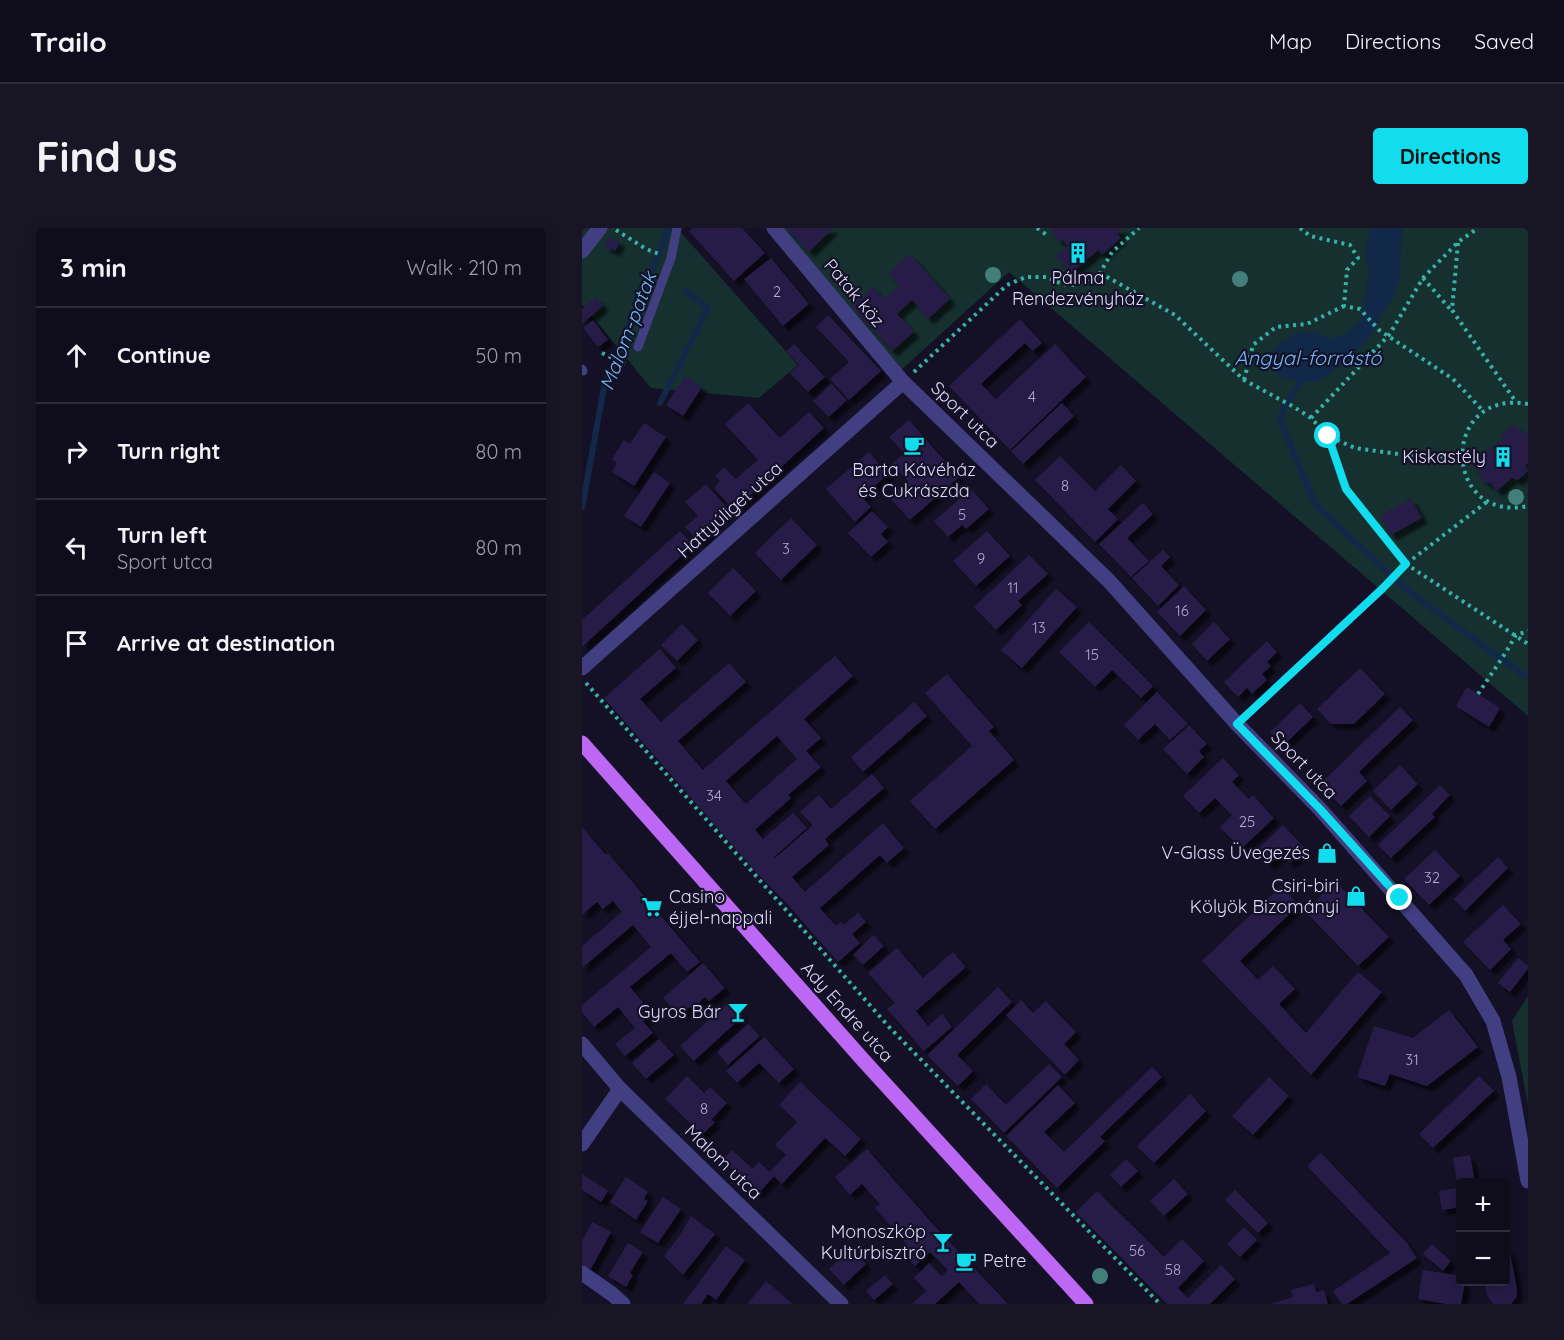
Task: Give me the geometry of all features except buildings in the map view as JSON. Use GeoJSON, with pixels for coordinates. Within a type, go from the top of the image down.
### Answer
{"type":"FeatureCollection","features":[{"type":"Feature","properties":{"kind":"main road","name":"Ady Endre utca"},"geometry":{"type":"LineString","coordinates":[[582,743],[864,1061],[1086,1304]]}},
{"type":"Feature","properties":{"kind":"street"},"geometry":{"type":"LineString","coordinates":[[582,251],[600,228]]}},
{"type":"Feature","properties":{"kind":"street","name":"Patak köz"},"geometry":{"type":"LineString","coordinates":[[774,228],[903,382]]}},
{"type":"Feature","properties":{"kind":"street","name":"Hattyúliget utca"},"geometry":{"type":"LineString","coordinates":[[582,668],[903,382]]}},
{"type":"Feature","properties":{"kind":"street","name":"Sport utca"},"geometry":{"type":"LineString","coordinates":[[903,382],[1109,580],[1237,724],[1320,809],[1466,975],[1493,1021],[1509,1077],[1528,1181]]}},
{"type":"Feature","properties":{"kind":"street","name":"Malom utca"},"geometry":{"type":"LineString","coordinates":[[582,1044],[620,1089],[841,1304]]}},
{"type":"Feature","properties":{"kind":"street"},"geometry":{"type":"LineString","coordinates":[[582,1144],[620,1089]]}},
{"type":"Feature","properties":{"kind":"street"},"geometry":{"type":"LineString","coordinates":[[582,1273],[623,1304]]}},
{"type":"Feature","properties":{"kind":"lane"},"geometry":{"type":"LineString","coordinates":[[638,347],[671,258],[677,228]]}},
{"type":"Feature","properties":{"kind":"path"},"geometry":{"type":"LineString","coordinates":[[612,228],[646,249]]}},
{"type":"Feature","properties":{"kind":"path"},"geometry":{"type":"LineString","coordinates":[[1037,228],[1047,235]]}},
{"type":"Feature","properties":{"kind":"path"},"geometry":{"type":"LineString","coordinates":[[903,382],[1006,285],[1026,277],[1047,277],[1062,284],[1077,285],[1100,273],[1112,252],[1139,228]]}},
{"type":"Feature","properties":{"kind":"path"},"geometry":{"type":"LineString","coordinates":[[1300,228],[1310,236],[1350,245],[1358,258],[1347,270],[1344,306]]}},
{"type":"Feature","properties":{"kind":"path"},"geometry":{"type":"LineString","coordinates":[[1311,418],[1389,335],[1423,278],[1458,242],[1478,228]]}},
{"type":"Feature","properties":{"kind":"path"},"geometry":{"type":"LineString","coordinates":[[1452,310],[1458,242]]}},
{"type":"Feature","properties":{"kind":"path"},"geometry":{"type":"LineString","coordinates":[[1100,273],[1175,315],[1244,380],[1311,418],[1328,436],[1355,448],[1427,458],[1461,454]]}},
{"type":"Feature","properties":{"kind":"path"},"geometry":{"type":"LineString","coordinates":[[1423,278],[1452,310],[1516,402]]}},
{"type":"Feature","properties":{"kind":"path"},"geometry":{"type":"LineString","coordinates":[[1244,380],[1253,345],[1276,327],[1307,324],[1344,306],[1360,309],[1379,330],[1453,379],[1484,412]]}},
{"type":"Feature","properties":{"kind":"path"},"geometry":{"type":"LineString","coordinates":[[602,353],[628,365]]}},
{"type":"Feature","properties":{"kind":"path"},"geometry":{"type":"LineString","coordinates":[[1528,404],[1516,402],[1499,404],[1484,412],[1472,423],[1464,438],[1461,454],[1468,481],[1488,501],[1502,507],[1528,506]]}},
{"type":"Feature","properties":{"kind":"path"},"geometry":{"type":"LineString","coordinates":[[1328,436],[1346,489],[1406,564],[1528,644]]}},
{"type":"Feature","properties":{"kind":"path"},"geometry":{"type":"LineString","coordinates":[[1237,724],[1406,564],[1488,501]]}},
{"type":"Feature","properties":{"kind":"path"},"geometry":{"type":"LineString","coordinates":[[1478,694],[1515,635],[1528,631]]}},
{"type":"Feature","properties":{"kind":"path"},"geometry":{"type":"LineString","coordinates":[[582,678],[890,1028],[1160,1304]]}},
{"type":"Feature","properties":{"kind":"green space"},"geometry":{"type":"Polygon","coordinates":[[[582,228],[677,228],[798,365],[759,398],[651,388],[582,304],[582,228]]]}},
{"type":"Feature","properties":{"kind":"green space"},"geometry":{"type":"Polygon","coordinates":[[[782,228],[1528,228],[1528,716],[1009,272],[899,372],[782,228]]]}},
{"type":"Feature","properties":{"kind":"green space"},"geometry":{"type":"Polygon","coordinates":[[[1528,996],[1528,1105],[1512,1021],[1528,996]]]}},
{"type":"Feature","properties":{"kind":"water","name":"Angyal-forrástó"},"geometry":{"type":"Polygon","coordinates":[[[1371,228],[1404,228],[1401,241],[1400,279],[1392,300],[1371,337],[1344,364],[1317,382],[1301,382],[1281,377],[1269,366],[1269,357],[1277,345],[1296,333],[1313,332],[1331,338],[1342,336],[1361,320],[1369,273],[1365,250],[1371,228]]]}},
{"type":"Feature","properties":{"kind":"waterway","name":"Malom-patak"},"geometry":{"type":"LineString","coordinates":[[582,508],[604,387],[669,228]]}},
{"type":"Feature","properties":{"kind":"waterway"},"geometry":{"type":"LineString","coordinates":[[660,403],[708,308],[686,291]]}},
{"type":"Feature","properties":{"kind":"waterway"},"geometry":{"type":"LineString","coordinates":[[1301,382],[1284,407],[1280,420],[1316,506],[1411,593],[1528,677]]}},
{"type":"Feature","properties":{"kind":"place","name":"Pálma Rendezvényház"},"geometry":{"type":"Point","coordinates":[1078,253]}},
{"type":"Feature","properties":{"kind":"place","name":"Barta Kávéház és Cukrászda"},"geometry":{"type":"Point","coordinates":[914,445]}},
{"type":"Feature","properties":{"kind":"place","name":"Kiskastély"},"geometry":{"type":"Point","coordinates":[1503,457]}},
{"type":"Feature","properties":{"kind":"place","name":"V-Glass Üvegezés"},"geometry":{"type":"Point","coordinates":[1327,853]}},
{"type":"Feature","properties":{"kind":"place","name":"Csiri-biri Kölyök Bizományi"},"geometry":{"type":"Point","coordinates":[1356,896]}},
{"type":"Feature","properties":{"kind":"place","name":"Casino éjjel-nappali"},"geometry":{"type":"Point","coordinates":[652,907]}},
{"type":"Feature","properties":{"kind":"place","name":"Gyros Bár"},"geometry":{"type":"Point","coordinates":[738,1012]}},
{"type":"Feature","properties":{"kind":"place","name":"Monoszkóp Kultúrbisztró"},"geometry":{"type":"Point","coordinates":[943,1242]}},
{"type":"Feature","properties":{"kind":"place","name":"Petre"},"geometry":{"type":"Point","coordinates":[966,1261]}},
{"type":"Feature","properties":{"kind":"route"},"geometry":{"type":"LineString","coordinates":[[1328,436],[1346,489],[1406,564],[1237,724],[1320,809],[1400,898]]}}]}
